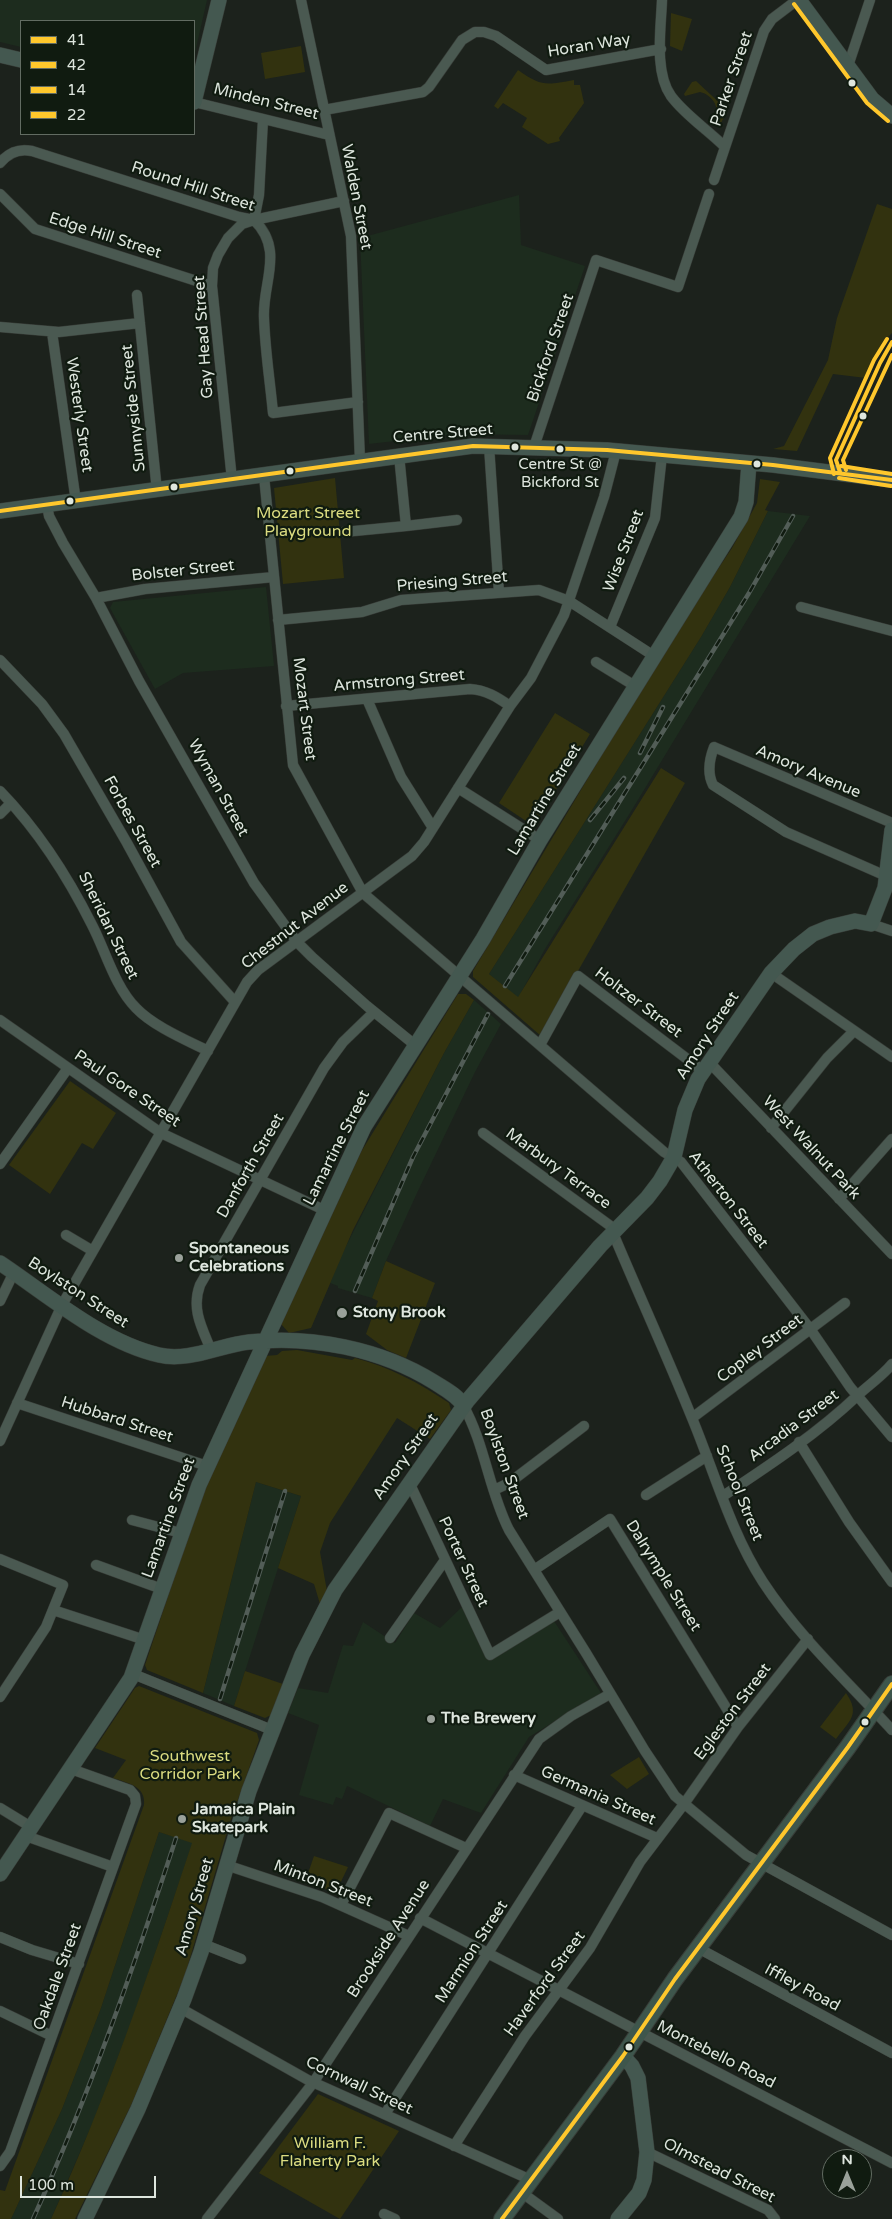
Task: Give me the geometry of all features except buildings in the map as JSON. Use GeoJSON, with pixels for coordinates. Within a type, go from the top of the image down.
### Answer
{"type":"FeatureCollection","features":[{"type":"Feature","properties":{"kind":"main road"},"geometry":{"type":"LineString","coordinates":[[502,2219],[623,2056],[698,1948],[844,1753],[892,1684]]}},
{"type":"Feature","properties":{"kind":"street"},"geometry":{"type":"LineString","coordinates":[[195,98],[219,0]]}},
{"type":"Feature","properties":{"kind":"street","name":"Walden Street"},"geometry":{"type":"LineString","coordinates":[[301,0],[352,241],[360,462]]}},
{"type":"Feature","properties":{"kind":"street"},"geometry":{"type":"LineString","coordinates":[[662,0],[661,49],[663,79],[670,95],[725,147]]}},
{"type":"Feature","properties":{"kind":"street"},"geometry":{"type":"LineString","coordinates":[[798,0],[876,103],[892,116]]}},
{"type":"Feature","properties":{"kind":"street","name":"Parker Street"},"geometry":{"type":"LineString","coordinates":[[714,180],[764,31],[772,19],[798,0]]}},
{"type":"Feature","properties":{"kind":"street"},"geometry":{"type":"LineString","coordinates":[[848,66],[870,0]]}},
{"type":"Feature","properties":{"kind":"street","name":"Horan Way"},"geometry":{"type":"LineString","coordinates":[[324,110],[423,92],[428,89],[462,40],[475,32],[484,32],[496,36],[546,70],[661,49]]}},
{"type":"Feature","properties":{"kind":"street"},"geometry":{"type":"LineString","coordinates":[[0,55],[20,60]]}},
{"type":"Feature","properties":{"kind":"street","name":"Minden Street"},"geometry":{"type":"LineString","coordinates":[[195,102],[329,136]]}},
{"type":"Feature","properties":{"kind":"street"},"geometry":{"type":"LineString","coordinates":[[263,119],[259,189],[254,220],[344,201]]}},
{"type":"Feature","properties":{"kind":"street","name":"Round Hill Street"},"geometry":{"type":"LineString","coordinates":[[0,163],[16,150],[32,150],[254,220],[265,236],[271,261],[263,314],[273,413],[358,402]]}},
{"type":"Feature","properties":{"kind":"street","name":"Edge Hill Street"},"geometry":{"type":"LineString","coordinates":[[0,194],[35,229],[212,286]]}},
{"type":"Feature","properties":{"kind":"street","name":"Bickford Street"},"geometry":{"type":"LineString","coordinates":[[534,447],[596,260],[678,287],[709,194]]}},
{"type":"Feature","properties":{"kind":"street","name":"Gay Head Street"},"geometry":{"type":"LineString","coordinates":[[232,480],[212,286],[213,268],[222,246],[238,227],[254,220]]}},
{"type":"Feature","properties":{"kind":"street","name":"Sunnyside Street"},"geometry":{"type":"LineString","coordinates":[[137,295],[157,491]]}},
{"type":"Feature","properties":{"kind":"street","name":"Sunnyside Street"},"geometry":{"type":"LineString","coordinates":[[0,327],[52,332],[140,323]]}},
{"type":"Feature","properties":{"kind":"street","name":"Westerly Street"},"geometry":{"type":"LineString","coordinates":[[52,332],[76,502]]}},
{"type":"Feature","properties":{"kind":"street"},"geometry":{"type":"LineString","coordinates":[[489,446],[499,593]]}},
{"type":"Feature","properties":{"kind":"street","name":"Centre Street"},"geometry":{"type":"LineString","coordinates":[[0,511],[264,476],[399,455],[462,447],[489,446],[616,451],[749,463],[892,480]]}},
{"type":"Feature","properties":{"kind":"street","name":"Chestnut Avenue"},"geometry":{"type":"LineString","coordinates":[[0,1440],[62,1306],[235,1002],[254,973],[412,856],[510,706],[531,678],[564,615],[604,497],[616,451]]}},
{"type":"Feature","properties":{"kind":"street"},"geometry":{"type":"LineString","coordinates":[[399,455],[406,526]]}},
{"type":"Feature","properties":{"kind":"street","name":"Wise Street"},"geometry":{"type":"LineString","coordinates":[[610,626],[655,518],[662,455]]}},
{"type":"Feature","properties":{"kind":"street","name":"Lamartine Street"},"geometry":{"type":"LineString","coordinates":[[0,1874],[125,1690],[133,1674],[181,1533],[207,1466],[364,1127],[743,514],[749,463]]}},
{"type":"Feature","properties":{"kind":"street","name":"Mozart Street"},"geometry":{"type":"LineString","coordinates":[[264,476],[293,765],[363,892],[459,976]]}},
{"type":"Feature","properties":{"kind":"street","name":"Wyman Street"},"geometry":{"type":"LineString","coordinates":[[47,506],[49,516],[63,543],[96,598],[139,680],[254,883],[297,942],[374,1012],[415,1045]]}},
{"type":"Feature","properties":{"kind":"street"},"geometry":{"type":"LineString","coordinates":[[344,532],[457,520]]}},
{"type":"Feature","properties":{"kind":"street","name":"Bolster Street"},"geometry":{"type":"LineString","coordinates":[[96,598],[145,589],[274,577]]}},
{"type":"Feature","properties":{"kind":"street","name":"Priesing Street"},"geometry":{"type":"LineString","coordinates":[[278,620],[362,612],[401,600],[540,590],[569,601],[654,656]]}},
{"type":"Feature","properties":{"kind":"street"},"geometry":{"type":"LineString","coordinates":[[800,607],[892,631]]}},
{"type":"Feature","properties":{"kind":"street","name":"Forbes Street"},"geometry":{"type":"LineString","coordinates":[[0,660],[42,704],[59,726],[128,842],[184,947],[235,1002]]}},
{"type":"Feature","properties":{"kind":"street"},"geometry":{"type":"LineString","coordinates":[[596,662],[636,686]]}},
{"type":"Feature","properties":{"kind":"street","name":"Armstrong Street"},"geometry":{"type":"LineString","coordinates":[[286,706],[480,690],[490,693],[510,706]]}},
{"type":"Feature","properties":{"kind":"street"},"geometry":{"type":"LineString","coordinates":[[367,699],[401,777],[432,828]]}},
{"type":"Feature","properties":{"kind":"street","name":"Amory Avenue"},"geometry":{"type":"LineString","coordinates":[[886,876],[786,832],[713,786],[709,770],[714,747],[892,824]]}},
{"type":"Feature","properties":{"kind":"street"},"geometry":{"type":"LineString","coordinates":[[458,788],[540,840]]}},
{"type":"Feature","properties":{"kind":"street","name":"Sheridan Street"},"geometry":{"type":"LineString","coordinates":[[0,791],[36,830],[63,869],[120,984],[132,1004],[149,1018],[208,1051]]}},
{"type":"Feature","properties":{"kind":"street"},"geometry":{"type":"LineString","coordinates":[[0,814],[11,803]]}},
{"type":"Feature","properties":{"kind":"street"},"geometry":{"type":"LineString","coordinates":[[892,830],[885,888],[871,924],[892,931]]}},
{"type":"Feature","properties":{"kind":"street","name":"Amory Street"},"geometry":{"type":"LineString","coordinates":[[85,2219],[138,2109],[180,2008],[203,1944],[247,1797],[306,1647],[326,1607],[409,1482],[464,1405],[614,1231],[652,1192],[674,1156],[685,1110],[706,1066],[770,973],[794,949],[813,934],[830,927],[855,921],[871,924]]}},
{"type":"Feature","properties":{"kind":"street"},"geometry":{"type":"LineString","coordinates":[[770,973],[892,1057]]}},
{"type":"Feature","properties":{"kind":"street","name":"Atherton Street"},"geometry":{"type":"LineString","coordinates":[[459,976],[664,1152],[674,1156],[687,1170],[811,1330],[857,1396],[892,1438]]}},
{"type":"Feature","properties":{"kind":"street","name":"Holtzer Street"},"geometry":{"type":"LineString","coordinates":[[540,1045],[578,976],[706,1066]]}},
{"type":"Feature","properties":{"kind":"street","name":"Danforth Street"},"geometry":{"type":"LineString","coordinates":[[210,1350],[196,1313],[198,1290],[324,1068],[343,1042],[374,1012]]}},
{"type":"Feature","properties":{"kind":"street","name":"Paul Gore Street"},"geometry":{"type":"LineString","coordinates":[[0,1020],[161,1133],[324,1210]]}},
{"type":"Feature","properties":{"kind":"street"},"geometry":{"type":"LineString","coordinates":[[771,1128],[827,1058],[854,1031]]}},
{"type":"Feature","properties":{"kind":"street","name":"West Walnut Park"},"geometry":{"type":"LineString","coordinates":[[706,1066],[771,1128],[892,1254]]}},
{"type":"Feature","properties":{"kind":"street"},"geometry":{"type":"LineString","coordinates":[[0,1164],[68,1068]]}},
{"type":"Feature","properties":{"kind":"street","name":"Marbury Terrace"},"geometry":{"type":"LineString","coordinates":[[483,1133],[614,1231]]}},
{"type":"Feature","properties":{"kind":"street"},"geometry":{"type":"LineString","coordinates":[[839,1199],[892,1139]]}},
{"type":"Feature","properties":{"kind":"street","name":"School Street"},"geometry":{"type":"LineString","coordinates":[[614,1231],[692,1418],[739,1540],[752,1564],[781,1608],[892,1730]]}},
{"type":"Feature","properties":{"kind":"street"},"geometry":{"type":"LineString","coordinates":[[66,1235],[93,1251]]}},
{"type":"Feature","properties":{"kind":"street","name":"Boylston Street"},"geometry":{"type":"LineString","coordinates":[[0,1263],[62,1306],[112,1337],[145,1352],[169,1357],[241,1343],[322,1343],[365,1352],[400,1364],[456,1396],[464,1405],[472,1423],[509,1530],[645,1751],[675,1796],[730,1844],[762,1864],[892,1936]]}},
{"type":"Feature","properties":{"kind":"street"},"geometry":{"type":"LineString","coordinates":[[0,1301],[14,1272]]}},
{"type":"Feature","properties":{"kind":"street","name":"Copley Street"},"geometry":{"type":"LineString","coordinates":[[692,1418],[845,1303]]}},
{"type":"Feature","properties":{"kind":"street","name":"Arcadia Street"},"geometry":{"type":"LineString","coordinates":[[723,1496],[851,1403],[883,1375],[892,1364]]}},
{"type":"Feature","properties":{"kind":"street","name":"Hubbard Street"},"geometry":{"type":"LineString","coordinates":[[17,1403],[207,1466]]}},
{"type":"Feature","properties":{"kind":"street"},"geometry":{"type":"LineString","coordinates":[[494,1490],[509,1483],[584,1426]]}},
{"type":"Feature","properties":{"kind":"street"},"geometry":{"type":"LineString","coordinates":[[799,1442],[849,1522],[892,1582]]}},
{"type":"Feature","properties":{"kind":"street"},"geometry":{"type":"LineString","coordinates":[[646,1495],[707,1456]]}},
{"type":"Feature","properties":{"kind":"street","name":"Porter Street"},"geometry":{"type":"LineString","coordinates":[[409,1482],[490,1655],[560,1612]]}},
{"type":"Feature","properties":{"kind":"street","name":"Dalrymple Street"},"geometry":{"type":"LineString","coordinates":[[534,1570],[610,1518],[738,1727]]}},
{"type":"Feature","properties":{"kind":"street"},"geometry":{"type":"LineString","coordinates":[[132,1520],[181,1533]]}},
{"type":"Feature","properties":{"kind":"street"},"geometry":{"type":"LineString","coordinates":[[0,1559],[63,1586],[46,1627],[0,1697]]}},
{"type":"Feature","properties":{"kind":"street"},"geometry":{"type":"LineString","coordinates":[[390,1638],[445,1560]]}},
{"type":"Feature","properties":{"kind":"street"},"geometry":{"type":"LineString","coordinates":[[96,1565],[162,1589]]}},
{"type":"Feature","properties":{"kind":"street"},"geometry":{"type":"LineString","coordinates":[[54,1610],[145,1640]]}},
{"type":"Feature","properties":{"kind":"street","name":"Egleston Street"},"geometry":{"type":"LineString","coordinates":[[684,1804],[738,1727],[808,1639]]}},
{"type":"Feature","properties":{"kind":"street"},"geometry":{"type":"LineString","coordinates":[[133,1674],[272,1730]]}},
{"type":"Feature","properties":{"kind":"street","name":"Brookside Avenue"},"geometry":{"type":"LineString","coordinates":[[207,2219],[313,2083],[539,1739],[546,1732],[610,1694]]}},
{"type":"Feature","properties":{"kind":"street","name":"Oakdale Street"},"geometry":{"type":"LineString","coordinates":[[0,2166],[10,2152],[134,1810],[135,1796],[127,1789],[71,1769]]}},
{"type":"Feature","properties":{"kind":"street","name":"Germania Street"},"geometry":{"type":"LineString","coordinates":[[514,1775],[657,1838],[684,1804]]}},
{"type":"Feature","properties":{"kind":"street","name":"Marmion Street"},"geometry":{"type":"LineString","coordinates":[[384,2114],[489,1954],[582,1806]]}},
{"type":"Feature","properties":{"kind":"street"},"geometry":{"type":"LineString","coordinates":[[0,1808],[29,1832],[113,1867]]}},
{"type":"Feature","properties":{"kind":"street"},"geometry":{"type":"LineString","coordinates":[[341,1905],[389,1813],[466,1848]]}},
{"type":"Feature","properties":{"kind":"street","name":"Haverford Street"},"geometry":{"type":"LineString","coordinates":[[454,2146],[532,2027],[590,1948],[634,1871],[657,1838]]}},
{"type":"Feature","properties":{"kind":"street","name":"Minton Street"},"geometry":{"type":"LineString","coordinates":[[226,1865],[341,1905],[408,1936]]}},
{"type":"Feature","properties":{"kind":"street","name":"Montebello Road"},"geometry":{"type":"LineString","coordinates":[[420,1918],[892,2163]]}},
{"type":"Feature","properties":{"kind":"street"},"geometry":{"type":"LineString","coordinates":[[0,1937],[32,1950],[79,1964]]}},
{"type":"Feature","properties":{"kind":"street"},"geometry":{"type":"LineString","coordinates":[[203,1944],[241,1959]]}},
{"type":"Feature","properties":{"kind":"street","name":"Iffley Road"},"geometry":{"type":"LineString","coordinates":[[698,1948],[892,2052]]}},
{"type":"Feature","properties":{"kind":"street","name":"Cornwall Street"},"geometry":{"type":"LineString","coordinates":[[180,2008],[313,2083],[454,2146],[526,2186],[558,2219]]}},
{"type":"Feature","properties":{"kind":"street"},"geometry":{"type":"LineString","coordinates":[[0,2011],[52,2036]]}},
{"type":"Feature","properties":{"kind":"street"},"geometry":{"type":"LineString","coordinates":[[618,2219],[639,2193],[644,2180],[647,2152],[638,2078],[632,2066],[623,2056]]}},
{"type":"Feature","properties":{"kind":"street"},"geometry":{"type":"LineString","coordinates":[[0,2147],[10,2152]]}},
{"type":"Feature","properties":{"kind":"street","name":"Olmstead Street"},"geometry":{"type":"LineString","coordinates":[[647,2152],[768,2210],[775,2219]]}},
{"type":"Feature","properties":{"kind":"street"},"geometry":{"type":"LineString","coordinates":[[384,2214],[395,2219]]}},
{"type":"Feature","properties":{"kind":"shaded area"},"geometry":{"type":"Polygon","coordinates":[[[0,0],[207,0],[195,53],[195,20],[20,20],[20,47],[0,42],[0,0]]]}},
{"type":"Feature","properties":{"kind":"shaded area"},"geometry":{"type":"Polygon","coordinates":[[[519,195],[521,245],[585,266],[528,435],[455,434],[369,444],[360,238],[519,195]]]}},
{"type":"Feature","properties":{"kind":"shaded area"},"geometry":{"type":"Polygon","coordinates":[[[768,511],[810,516],[630,813],[545,949],[518,998],[489,974],[701,637],[730,587],[768,511]]]}},
{"type":"Feature","properties":{"kind":"shaded area"},"geometry":{"type":"Polygon","coordinates":[[[266,587],[274,666],[183,673],[155,689],[110,608],[113,602],[266,587]]]}},
{"type":"Feature","properties":{"kind":"shaded area"},"geometry":{"type":"Polygon","coordinates":[[[474,1000],[501,1024],[475,1072],[417,1193],[386,1261],[372,1298],[338,1288],[338,1286],[330,1283],[341,1256],[444,1053],[474,1000]]]}},
{"type":"Feature","properties":{"kind":"shaded area"},"geometry":{"type":"Polygon","coordinates":[[[256,1482],[301,1496],[234,1706],[203,1693],[256,1482]]]}},
{"type":"Feature","properties":{"kind":"shaded area","name":"The Brewery"},"geometry":{"type":"Polygon","coordinates":[[[462,1607],[488,1660],[554,1621],[601,1693],[529,1737],[481,1813],[443,1799],[430,1826],[347,1786],[342,1799],[336,1797],[333,1805],[299,1795],[319,1725],[288,1713],[298,1688],[328,1693],[343,1645],[353,1646],[363,1622],[395,1643],[414,1613],[440,1628],[462,1607]]]}},
{"type":"Feature","properties":{"kind":"shaded area"},"geometry":{"type":"Polygon","coordinates":[[[159,1832],[193,1842],[133,2018],[94,2120],[51,2219],[11,2219],[62,2109],[101,2008],[159,1832]]]}},
{"type":"Feature","properties":{"kind":"green space"},"geometry":{"type":"Polygon","coordinates":[[[671,13],[692,19],[682,51],[670,46],[671,13]]]}},
{"type":"Feature","properties":{"kind":"green space"},"geometry":{"type":"Polygon","coordinates":[[[301,46],[305,72],[265,79],[261,53],[301,46]]]}},
{"type":"Feature","properties":{"kind":"green space"},"geometry":{"type":"Polygon","coordinates":[[[518,70],[539,82],[550,84],[574,80],[574,85],[580,85],[584,103],[559,138],[560,141],[548,144],[522,127],[527,118],[503,103],[498,109],[494,106],[518,70]]]}},
{"type":"Feature","properties":{"kind":"green space"},"geometry":{"type":"Polygon","coordinates":[[[696,81],[724,107],[725,115],[720,125],[713,122],[717,112],[715,103],[709,96],[700,92],[685,96],[684,94],[692,82],[696,81]]]}},
{"type":"Feature","properties":{"kind":"green space"},"geometry":{"type":"Polygon","coordinates":[[[877,204],[892,209],[892,333],[882,343],[866,378],[833,374],[797,451],[773,449],[784,446],[828,360],[837,318],[877,204]]]}},
{"type":"Feature","properties":{"kind":"green space","name":"Mozart Street Playground"},"geometry":{"type":"Polygon","coordinates":[[[335,478],[344,578],[283,584],[274,488],[335,478]]]}},
{"type":"Feature","properties":{"kind":"green space"},"geometry":{"type":"Polygon","coordinates":[[[760,479],[780,482],[765,510],[768,511],[730,587],[701,637],[489,974],[518,997],[661,768],[685,783],[541,1036],[473,977],[473,971],[676,632],[732,548],[757,503],[760,479]]]}},
{"type":"Feature","properties":{"kind":"green space"},"geometry":{"type":"Polygon","coordinates":[[[555,713],[590,734],[535,824],[532,825],[499,803],[555,713]]]}},
{"type":"Feature","properties":{"kind":"green space"},"geometry":{"type":"Polygon","coordinates":[[[458,994],[466,994],[474,1000],[444,1053],[353,1230],[311,1328],[289,1333],[281,1324],[361,1152],[458,994]]]}},
{"type":"Feature","properties":{"kind":"green space"},"geometry":{"type":"Polygon","coordinates":[[[70,1081],[116,1113],[93,1149],[82,1143],[50,1194],[9,1165],[70,1081]]]}},
{"type":"Feature","properties":{"kind":"green space"},"geometry":{"type":"Polygon","coordinates":[[[386,1261],[435,1283],[406,1358],[387,1350],[366,1334],[378,1301],[372,1298],[386,1261]]]}},
{"type":"Feature","properties":{"kind":"green space"},"geometry":{"type":"Polygon","coordinates":[[[297,1350],[352,1360],[355,1358],[380,1366],[404,1376],[438,1396],[449,1403],[451,1410],[430,1439],[397,1418],[330,1523],[320,1552],[327,1591],[320,1604],[314,1584],[278,1568],[301,1496],[256,1482],[203,1693],[147,1670],[145,1665],[196,1513],[211,1475],[265,1356],[277,1355],[282,1351],[297,1350]]]}},
{"type":"Feature","properties":{"kind":"green space","name":"Southwest Corridor Park"},"geometry":{"type":"Polygon","coordinates":[[[245,1671],[283,1684],[271,1715],[265,1718],[234,1706],[245,1671]]]}},
{"type":"Feature","properties":{"kind":"green space","name":"Southwest Corridor Park"},"geometry":{"type":"Polygon","coordinates":[[[139,1686],[257,1733],[259,1740],[230,1822],[185,1975],[133,2101],[75,2219],[51,2219],[109,2080],[144,1986],[192,1843],[159,1832],[101,2008],[62,2109],[11,2219],[0,2219],[0,2190],[5,2191],[144,1805],[144,1799],[139,1789],[113,1778],[126,1760],[95,1748],[135,1688],[139,1686]]]}},
{"type":"Feature","properties":{"kind":"green space"},"geometry":{"type":"Polygon","coordinates":[[[846,1693],[853,1707],[852,1718],[836,1739],[820,1727],[846,1693]]]}},
{"type":"Feature","properties":{"kind":"green space"},"geometry":{"type":"Polygon","coordinates":[[[639,1757],[649,1774],[627,1789],[610,1775],[639,1757]]]}},
{"type":"Feature","properties":{"kind":"green space"},"geometry":{"type":"Polygon","coordinates":[[[314,1856],[348,1867],[336,1892],[305,1882],[314,1856]]]}},
{"type":"Feature","properties":{"kind":"green space","name":"William F. Flaherty Park"},"geometry":{"type":"Polygon","coordinates":[[[318,2094],[399,2131],[340,2219],[259,2173],[318,2094]]]}},
{"type":"Feature","properties":{"kind":"railway"},"geometry":{"type":"LineString","coordinates":[[505,986],[749,593],[793,516]]}},
{"type":"Feature","properties":{"kind":"railway"},"geometry":{"type":"LineString","coordinates":[[640,753],[663,707]]}},
{"type":"Feature","properties":{"kind":"railway"},"geometry":{"type":"LineString","coordinates":[[590,820],[624,778]]}},
{"type":"Feature","properties":{"kind":"railway"},"geometry":{"type":"LineString","coordinates":[[355,1291],[413,1157],[488,1014]]}},
{"type":"Feature","properties":{"kind":"railway"},"geometry":{"type":"LineString","coordinates":[[220,1699],[285,1491]]}},
{"type":"Feature","properties":{"kind":"railway"},"geometry":{"type":"LineString","coordinates":[[33,2219],[92,2078],[144,1935],[176,1838]]}},
{"type":"Feature","properties":{"kind":"transit line","name":"14"},"geometry":{"type":"LineString","coordinates":[[794,4],[867,103],[888,121]]}},
{"type":"Feature","properties":{"kind":"transit line","name":"22"},"geometry":{"type":"LineString","coordinates":[[834,474],[830,458],[874,360],[887,339]]}},
{"type":"Feature","properties":{"kind":"transit line","name":"41"},"geometry":{"type":"LineString","coordinates":[[840,472],[836,460],[880,363],[892,342]]}},
{"type":"Feature","properties":{"kind":"transit line","name":"14"},"geometry":{"type":"LineString","coordinates":[[846,470],[843,460],[892,355]]}},
{"type":"Feature","properties":{"kind":"transit line","name":"41"},"geometry":{"type":"LineString","coordinates":[[0,511],[473,446],[607,450],[773,465],[892,480]]}},
{"type":"Feature","properties":{"kind":"transit line","name":"22"},"geometry":{"type":"LineString","coordinates":[[841,466],[892,474]]}},
{"type":"Feature","properties":{"kind":"transit line","name":"14"},"geometry":{"type":"LineString","coordinates":[[839,478],[891,486]]}},
{"type":"Feature","properties":{"kind":"transit line","name":"42"},"geometry":{"type":"LineString","coordinates":[[502,2219],[623,2056],[675,1979],[848,1747],[892,1684]]}},
{"type":"Feature","properties":{"kind":"place","name":"Centre St @ Bickford St"},"geometry":{"type":"Point","coordinates":[560,449]}},
{"type":"Feature","properties":{"kind":"place","name":"Spontaneous Celebrations"},"geometry":{"type":"Point","coordinates":[179,1258]}},
{"type":"Feature","properties":{"kind":"place","name":"Stony Brook"},"geometry":{"type":"Point","coordinates":[342,1313]}},
{"type":"Feature","properties":{"kind":"place","name":"The Brewery"},"geometry":{"type":"Point","coordinates":[431,1719]}},
{"type":"Feature","properties":{"kind":"place","name":"Jamaica Plain Skatepark"},"geometry":{"type":"Point","coordinates":[182,1819]}}]}
